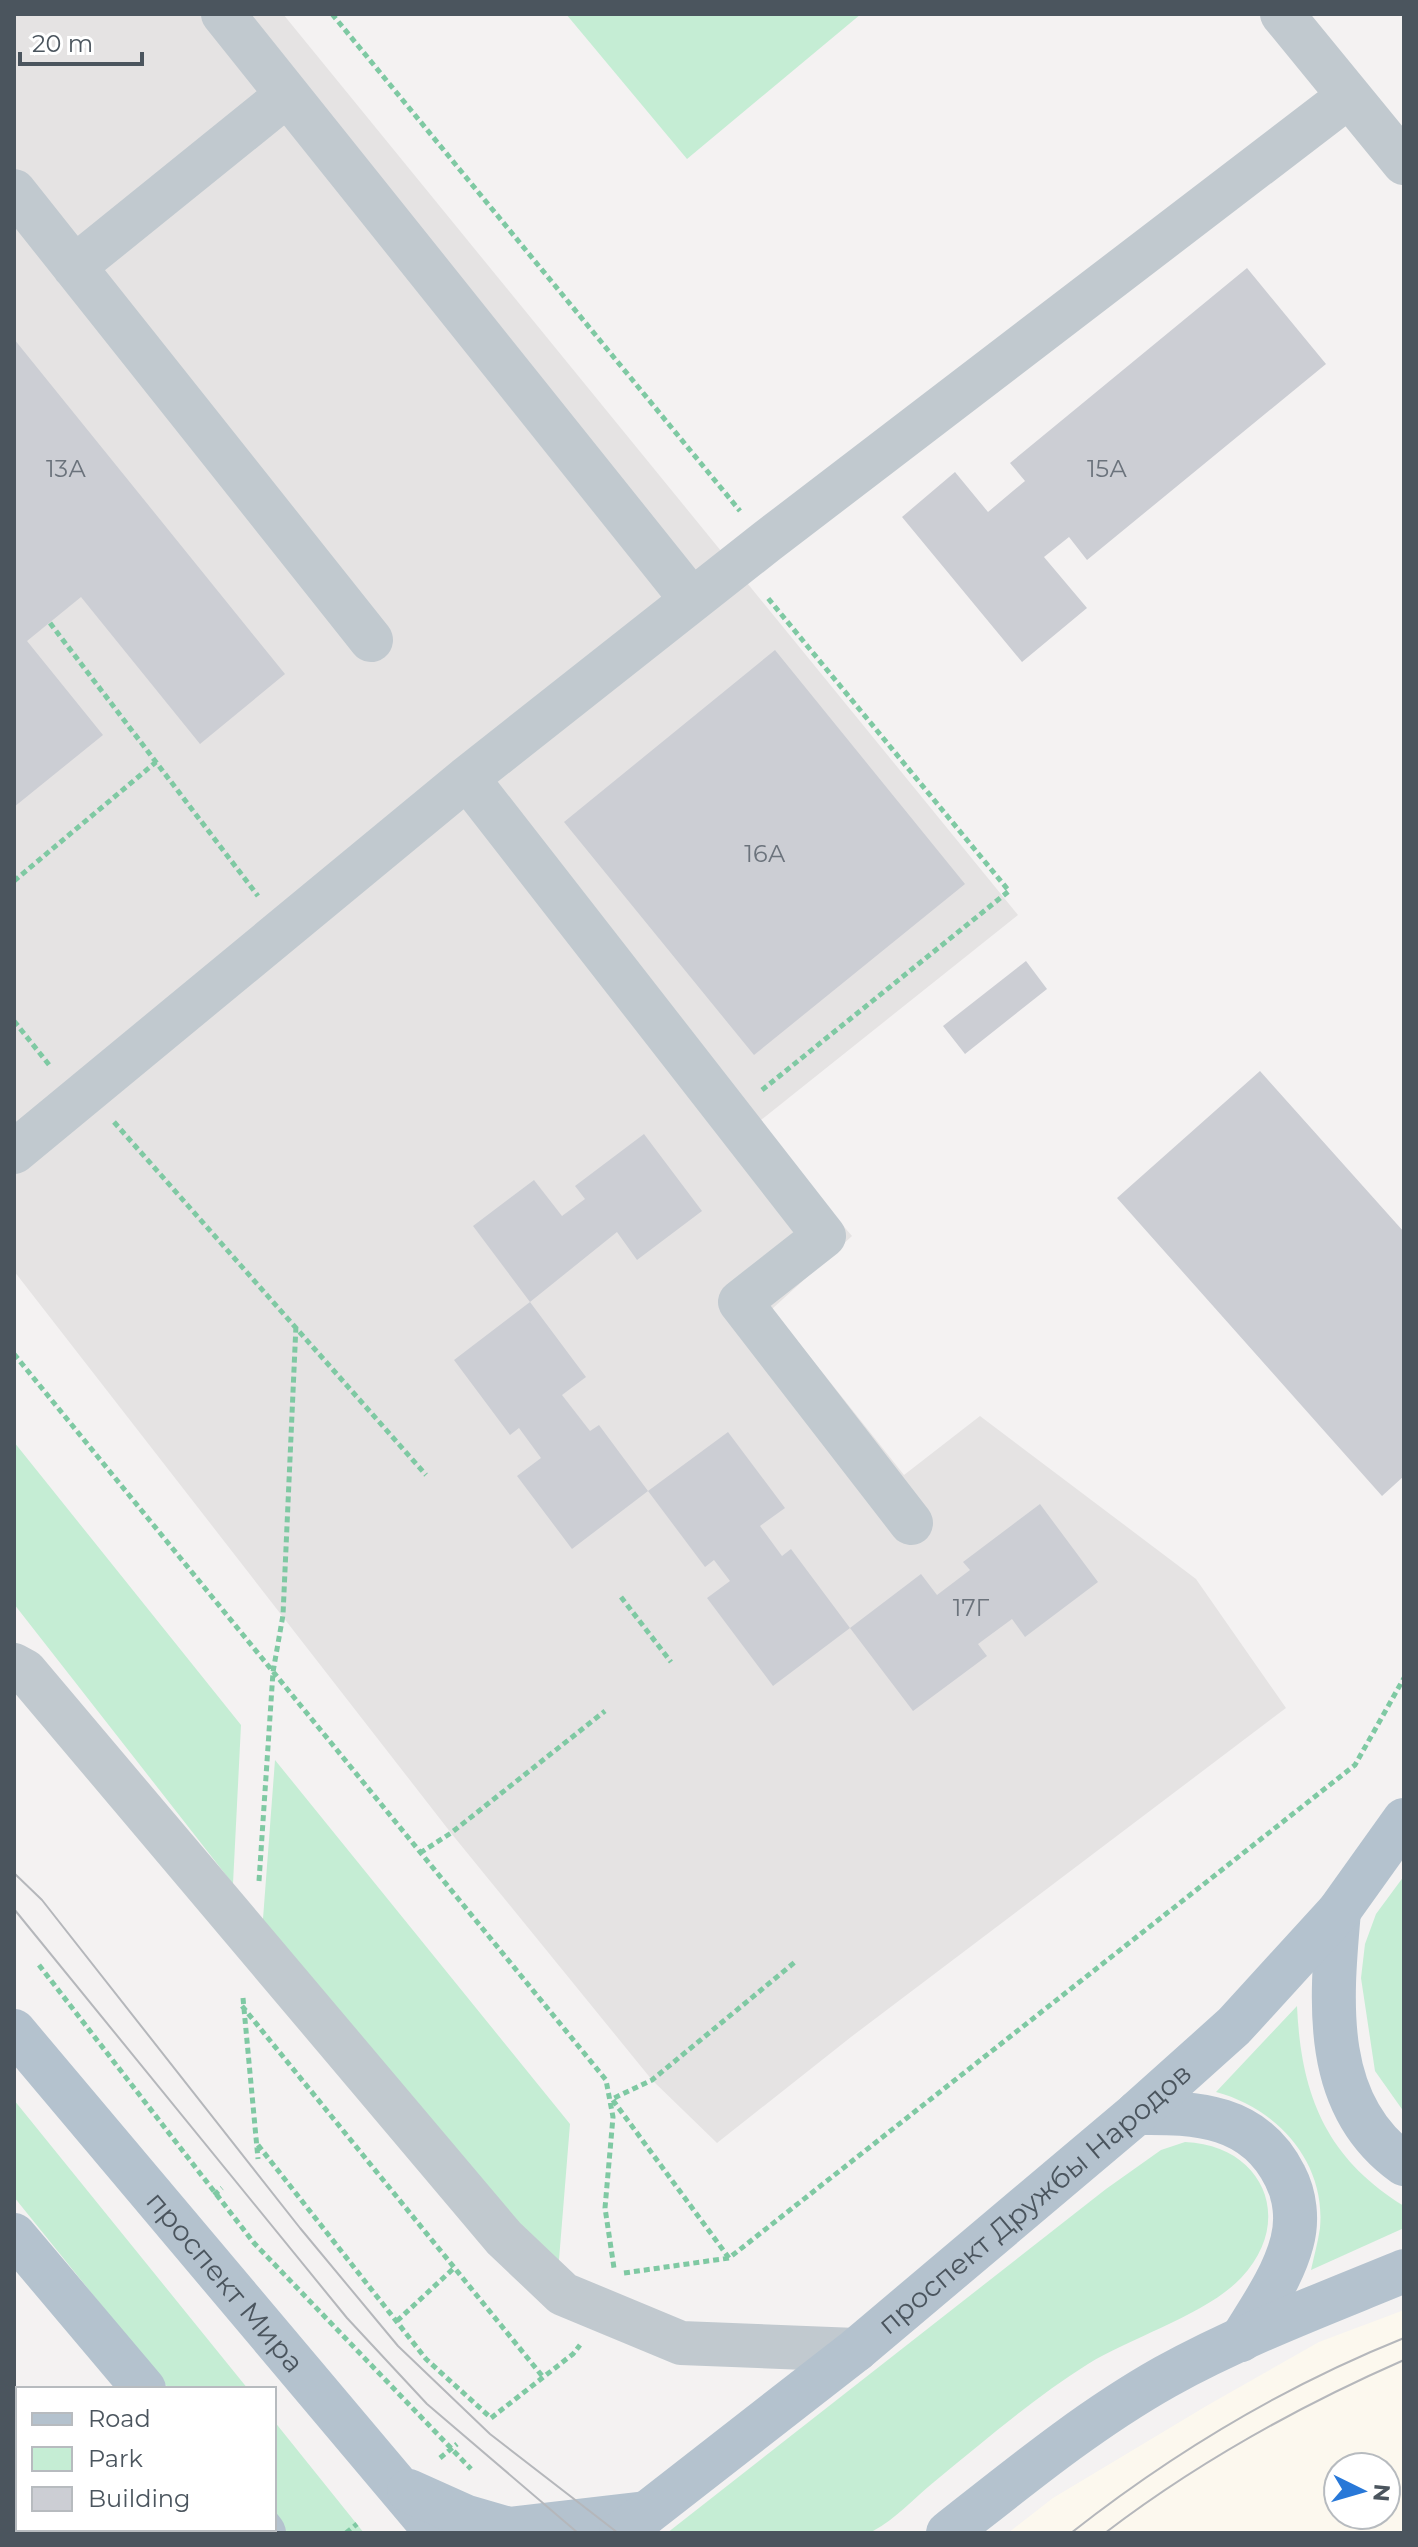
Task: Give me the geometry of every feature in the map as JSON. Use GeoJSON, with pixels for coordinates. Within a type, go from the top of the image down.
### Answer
{"type":"FeatureCollection","features":[{"type":"Feature","properties":{"kind":"main road","name":"проспект Дружбы Народов"},"geometry":{"type":"LineString","coordinates":[[634,2523],[856,2350],[1137,2113],[1234,2026],[1339,1911],[1404,1820]]}},
{"type":"Feature","properties":{"kind":"main road"},"geometry":{"type":"LineString","coordinates":[[1339,1911],[1332,1999],[1341,2069],[1356,2115],[1404,2164]]}},
{"type":"Feature","properties":{"kind":"main road","name":"проспект Мира"},"geometry":{"type":"LineString","coordinates":[[14,2031],[437,2533]]}},
{"type":"Feature","properties":{"kind":"main road"},"geometry":{"type":"LineString","coordinates":[[1137,2113],[1206,2116],[1244,2129],[1274,2154],[1292,2189],[1295,2213],[1293,2241],[1273,2290],[1241,2340]]}},
{"type":"Feature","properties":{"kind":"main road"},"geometry":{"type":"LineString","coordinates":[[14,2235],[142,2387]]}},
{"type":"Feature","properties":{"kind":"main road"},"geometry":{"type":"LineString","coordinates":[[948,2533],[1071,2436],[1165,2378],[1241,2340],[1404,2271]]}},
{"type":"Feature","properties":{"kind":"main road"},"geometry":{"type":"LineString","coordinates":[[402,2488],[467,2517],[509,2529],[634,2523]]}},
{"type":"Feature","properties":{"kind":"street"},"geometry":{"type":"LineString","coordinates":[[223,14],[692,600]]}},
{"type":"Feature","properties":{"kind":"street"},"geometry":{"type":"LineString","coordinates":[[1282,14],[1404,163]]}},
{"type":"Feature","properties":{"kind":"street"},"geometry":{"type":"LineString","coordinates":[[74,267],[287,95]]}},
{"type":"Feature","properties":{"kind":"street"},"geometry":{"type":"LineString","coordinates":[[14,1152],[467,778],[692,600],[1349,96]]}},
{"type":"Feature","properties":{"kind":"street"},"geometry":{"type":"LineString","coordinates":[[14,191],[371,640]]}},
{"type":"Feature","properties":{"kind":"street"},"geometry":{"type":"LineString","coordinates":[[467,778],[824,1236],[740,1302],[911,1523]]}},
{"type":"Feature","properties":{"kind":"street"},"geometry":{"type":"LineString","coordinates":[[18,1664],[504,2238],[563,2294],[681,2343],[856,2350]]}},
{"type":"Feature","properties":{"kind":"path"},"geometry":{"type":"LineString","coordinates":[[332,14],[752,553],[1009,891],[730,1116]]}},
{"type":"Feature","properties":{"kind":"path"},"geometry":{"type":"LineString","coordinates":[[50,623],[284,929]]}},
{"type":"Feature","properties":{"kind":"path"},"geometry":{"type":"LineString","coordinates":[[14,881],[156,762]]}},
{"type":"Feature","properties":{"kind":"path"},"geometry":{"type":"LineString","coordinates":[[14,1021],[77,1100],[114,1122],[426,1475]]}},
{"type":"Feature","properties":{"kind":"path"},"geometry":{"type":"LineString","coordinates":[[258,2159],[242,2005],[255,1945],[273,1672],[283,1615],[296,1325]]}},
{"type":"Feature","properties":{"kind":"path"},"geometry":{"type":"LineString","coordinates":[[14,1354],[606,2080],[612,2099],[729,2258]]}},
{"type":"Feature","properties":{"kind":"path"},"geometry":{"type":"LineString","coordinates":[[621,1597],[671,1662]]}},
{"type":"Feature","properties":{"kind":"path"},"geometry":{"type":"LineString","coordinates":[[612,2099],[605,2208],[615,2274],[729,2258],[1355,1765],[1404,1678]]}},
{"type":"Feature","properties":{"kind":"path"},"geometry":{"type":"LineString","coordinates":[[420,1853],[451,1833],[605,1711]]}},
{"type":"Feature","properties":{"kind":"path"},"geometry":{"type":"LineString","coordinates":[[612,2099],[652,2080],[795,1962]]}},
{"type":"Feature","properties":{"kind":"path"},"geometry":{"type":"LineString","coordinates":[[39,1965],[254,2243],[449,2450],[457,2444]]}},
{"type":"Feature","properties":{"kind":"path"},"geometry":{"type":"LineString","coordinates":[[242,2005],[543,2377]]}},
{"type":"Feature","properties":{"kind":"path"},"geometry":{"type":"LineString","coordinates":[[258,2145],[426,2359],[491,2418],[573,2354],[592,2328],[597,2310]]}},
{"type":"Feature","properties":{"kind":"path"},"geometry":{"type":"LineString","coordinates":[[214,2195],[222,2188]]}},
{"type":"Feature","properties":{"kind":"path"},"geometry":{"type":"LineString","coordinates":[[397,2322],[455,2267]]}},
{"type":"Feature","properties":{"kind":"path"},"geometry":{"type":"LineString","coordinates":[[346,2533],[357,2524]]}},
{"type":"Feature","properties":{"kind":"shaded area"},"geometry":{"type":"Polygon","coordinates":[[[14,14],[283,14],[1018,915],[756,1124],[852,1236],[772,1309],[904,1475],[980,1416],[1196,1579],[1286,1708],[851,2037],[717,2143],[652,2080],[451,1833],[14,1271],[14,14]]]}},
{"type":"Feature","properties":{"kind":"shaded area"},"geometry":{"type":"Polygon","coordinates":[[[1404,2310],[1404,2533],[1008,2533],[1053,2498],[1319,2342],[1404,2310]]]}},
{"type":"Feature","properties":{"kind":"green space"},"geometry":{"type":"Polygon","coordinates":[[[566,14],[861,14],[687,159],[566,14]]]}},
{"type":"Feature","properties":{"kind":"green space"},"geometry":{"type":"Polygon","coordinates":[[[14,1442],[241,1725],[233,1884],[14,1604],[14,1442]]]}},
{"type":"Feature","properties":{"kind":"green space"},"geometry":{"type":"Polygon","coordinates":[[[275,1760],[570,2124],[558,2272],[262,1932],[275,1760]]]}},
{"type":"Feature","properties":{"kind":"green space"},"geometry":{"type":"Polygon","coordinates":[[[1404,1876],[1404,2112],[1375,2071],[1361,1978],[1365,1944],[1376,1914],[1404,1876]]]}},
{"type":"Feature","properties":{"kind":"green space"},"geometry":{"type":"Polygon","coordinates":[[[1297,2006],[1304,2068],[1323,2121],[1355,2167],[1404,2206],[1404,2228],[1311,2270],[1320,2228],[1320,2204],[1306,2160],[1277,2124],[1238,2100],[1216,2092],[1297,2006]]]}},
{"type":"Feature","properties":{"kind":"green space"},"geometry":{"type":"Polygon","coordinates":[[[14,2100],[246,2387],[167,2387],[14,2197],[14,2100]]]}},
{"type":"Feature","properties":{"kind":"green space"},"geometry":{"type":"Polygon","coordinates":[[[1185,2142],[1212,2146],[1234,2156],[1251,2171],[1263,2189],[1268,2210],[1266,2233],[1258,2256],[1226,2291],[1189,2314],[1106,2354],[1068,2377],[873,2531],[809,2535],[667,2533],[1106,2189],[1161,2150],[1185,2142]]]}},
{"type":"Feature","properties":{"kind":"green space"},"geometry":{"type":"Polygon","coordinates":[[[276,2423],[364,2533],[286,2533],[276,2520],[276,2423]]]}},
{"type":"Feature","properties":{"kind":"building"},"geometry":{"type":"Polygon","coordinates":[[[1247,268],[1326,364],[1087,560],[1069,537],[1044,557],[1087,608],[1022,662],[902,517],[955,472],[988,512],[1025,481],[1010,463],[1247,268]]]}},
{"type":"Feature","properties":{"kind":"building"},"geometry":{"type":"Polygon","coordinates":[[[14,339],[285,674],[200,744],[81,597],[27,641],[103,735],[14,807],[14,339]]]}},
{"type":"Feature","properties":{"kind":"building"},"geometry":{"type":"Polygon","coordinates":[[[775,650],[965,884],[754,1055],[564,822],[775,650]]]}},
{"type":"Feature","properties":{"kind":"building"},"geometry":{"type":"Polygon","coordinates":[[[1026,961],[1047,989],[965,1054],[943,1026],[1026,961]]]}},
{"type":"Feature","properties":{"kind":"building"},"geometry":{"type":"Polygon","coordinates":[[[1260,1071],[1404,1232],[1404,1476],[1382,1496],[1117,1198],[1260,1071]]]}},
{"type":"Feature","properties":{"kind":"building"},"geometry":{"type":"Polygon","coordinates":[[[644,1134],[702,1211],[637,1260],[617,1232],[530,1302],[473,1226],[534,1180],[562,1216],[585,1199],[575,1186],[644,1134]]]}},
{"type":"Feature","properties":{"kind":"building"},"geometry":{"type":"Polygon","coordinates":[[[530,1302],[586,1377],[562,1395],[590,1431],[599,1425],[648,1491],[572,1549],[517,1476],[541,1458],[519,1428],[510,1435],[454,1360],[530,1302]]]}},
{"type":"Feature","properties":{"kind":"building"},"geometry":{"type":"Polygon","coordinates":[[[728,1432],[785,1508],[760,1526],[782,1556],[791,1549],[850,1628],[773,1686],[707,1598],[730,1581],[714,1560],[705,1567],[648,1491],[728,1432]]]}},
{"type":"Feature","properties":{"kind":"building"},"geometry":{"type":"Polygon","coordinates":[[[1040,1504],[1098,1582],[1025,1637],[1012,1619],[978,1644],[987,1656],[913,1711],[850,1628],[921,1574],[937,1595],[970,1570],[963,1562],[1040,1504]]]}},
{"type":"Feature","properties":{"kind":"tram line"},"geometry":{"type":"LineString","coordinates":[[14,1873],[42,1900],[300,2228],[398,2346],[490,2434],[618,2533]]}},
{"type":"Feature","properties":{"kind":"tram line"},"geometry":{"type":"LineString","coordinates":[[14,1909],[347,2318],[427,2404],[578,2533]]}},
{"type":"Feature","properties":{"kind":"tram line"},"geometry":{"type":"LineString","coordinates":[[1071,2533],[1149,2475],[1230,2424],[1315,2378],[1404,2338]]}},
{"type":"Feature","properties":{"kind":"tram line"},"geometry":{"type":"LineString","coordinates":[[1105,2533],[1212,2459],[1325,2397],[1404,2360]]}}]}
